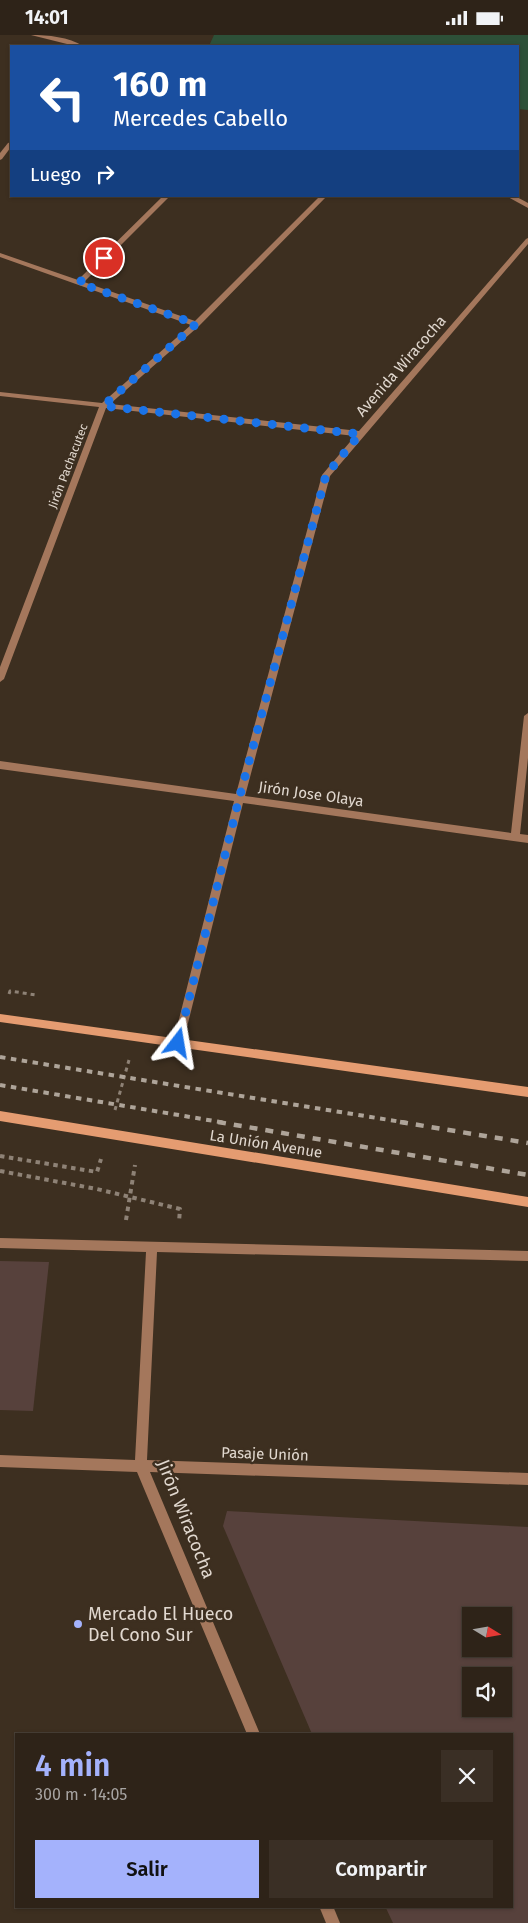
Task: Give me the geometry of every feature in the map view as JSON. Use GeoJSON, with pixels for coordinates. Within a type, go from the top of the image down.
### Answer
{"type":"FeatureCollection","features":[{"type":"Feature","properties":{"kind":"street"},"geometry":{"type":"LineString","coordinates":[[34,35],[77,45]]}},
{"type":"Feature","properties":{"kind":"street"},"geometry":{"type":"LineString","coordinates":[[65,41],[70,35]]}},
{"type":"Feature","properties":{"kind":"street"},"geometry":{"type":"LineString","coordinates":[[0,142],[10,144],[0,158]]}},
{"type":"Feature","properties":{"kind":"street"},"geometry":{"type":"LineString","coordinates":[[79,283],[166,197]]}},
{"type":"Feature","properties":{"kind":"street","name":"Jirón Pachacutec"},"geometry":{"type":"LineString","coordinates":[[0,679],[103,406],[196,324],[323,197]]}},
{"type":"Feature","properties":{"kind":"street"},"geometry":{"type":"LineString","coordinates":[[512,197],[528,206]]}},
{"type":"Feature","properties":{"kind":"street","name":"Avenida Wiracocha"},"geometry":{"type":"LineString","coordinates":[[178,1043],[239,799],[326,475],[528,239]]}},
{"type":"Feature","properties":{"kind":"street"},"geometry":{"type":"LineString","coordinates":[[0,255],[196,324]]}},
{"type":"Feature","properties":{"kind":"street"},"geometry":{"type":"LineString","coordinates":[[0,394],[360,434]]}},
{"type":"Feature","properties":{"kind":"street"},"geometry":{"type":"LineString","coordinates":[[515,837],[528,716]]}},
{"type":"Feature","properties":{"kind":"street","name":"Jirón Jose Olaya"},"geometry":{"type":"LineString","coordinates":[[0,765],[528,839]]}},
{"type":"Feature","properties":{"kind":"street"},"geometry":{"type":"LineString","coordinates":[[0,1018],[528,1092]]}},
{"type":"Feature","properties":{"kind":"street","name":"La Unión Avenue"},"geometry":{"type":"LineString","coordinates":[[0,1116],[528,1202]]}},
{"type":"Feature","properties":{"kind":"street"},"geometry":{"type":"LineString","coordinates":[[0,1243],[528,1256]]}},
{"type":"Feature","properties":{"kind":"street","name":"Jirón Wiracocha"},"geometry":{"type":"LineString","coordinates":[[152,1247],[142,1466],[254,1733]]}},
{"type":"Feature","properties":{"kind":"street","name":"Pasaje Unión"},"geometry":{"type":"LineString","coordinates":[[0,1461],[528,1479]]}},
{"type":"Feature","properties":{"kind":"street"},"geometry":{"type":"LineString","coordinates":[[327,1908],[333,1923]]}},
{"type":"Feature","properties":{"kind":"path"},"geometry":{"type":"LineString","coordinates":[[7,1002],[10,991],[38,996]]}},
{"type":"Feature","properties":{"kind":"path"},"geometry":{"type":"LineString","coordinates":[[113,1116],[131,1051]]}},
{"type":"Feature","properties":{"kind":"path"},"geometry":{"type":"LineString","coordinates":[[124,1246],[128,1197],[141,1139]]}},
{"type":"Feature","properties":{"kind":"path"},"geometry":{"type":"LineString","coordinates":[[0,1156],[97,1172],[102,1153]]}},
{"type":"Feature","properties":{"kind":"path"},"geometry":{"type":"LineString","coordinates":[[0,1171],[97,1189],[180,1209],[178,1247]]}},
{"type":"Feature","properties":{"kind":"green space"},"geometry":{"type":"Polygon","coordinates":[[[214,35],[528,35],[528,110],[519,109],[519,45],[209,45],[214,35]]]}},
{"type":"Feature","properties":{"kind":"building"},"geometry":{"type":"Polygon","coordinates":[[[0,1261],[49,1262],[33,1411],[0,1410],[0,1261]]]}},
{"type":"Feature","properties":{"kind":"building"},"geometry":{"type":"Polygon","coordinates":[[[227,1511],[528,1527],[528,1923],[393,1923],[386,1908],[513,1908],[513,1733],[312,1733],[223,1526],[227,1511]]]}},
{"type":"Feature","properties":{"kind":"railway"},"geometry":{"type":"LineString","coordinates":[[0,1057],[408,1123]]}},
{"type":"Feature","properties":{"kind":"railway"},"geometry":{"type":"LineString","coordinates":[[0,1085],[226,1123]]}},
{"type":"Feature","properties":{"kind":"railway"},"geometry":{"type":"LineString","coordinates":[[218,1122],[528,1175]]}},
{"type":"Feature","properties":{"kind":"railway"},"geometry":{"type":"LineString","coordinates":[[400,1122],[528,1143]]}},
{"type":"Feature","properties":{"kind":"place","name":"Mercado El Hueco Del Cono Sur"},"geometry":{"type":"Point","coordinates":[78,1624]}},
{"type":"Feature","properties":{"kind":"route"},"geometry":{"type":"LineString","coordinates":[[104,258],[79,283],[196,324],[103,406],[360,434],[326,475],[239,799],[178,1043]]}}]}
